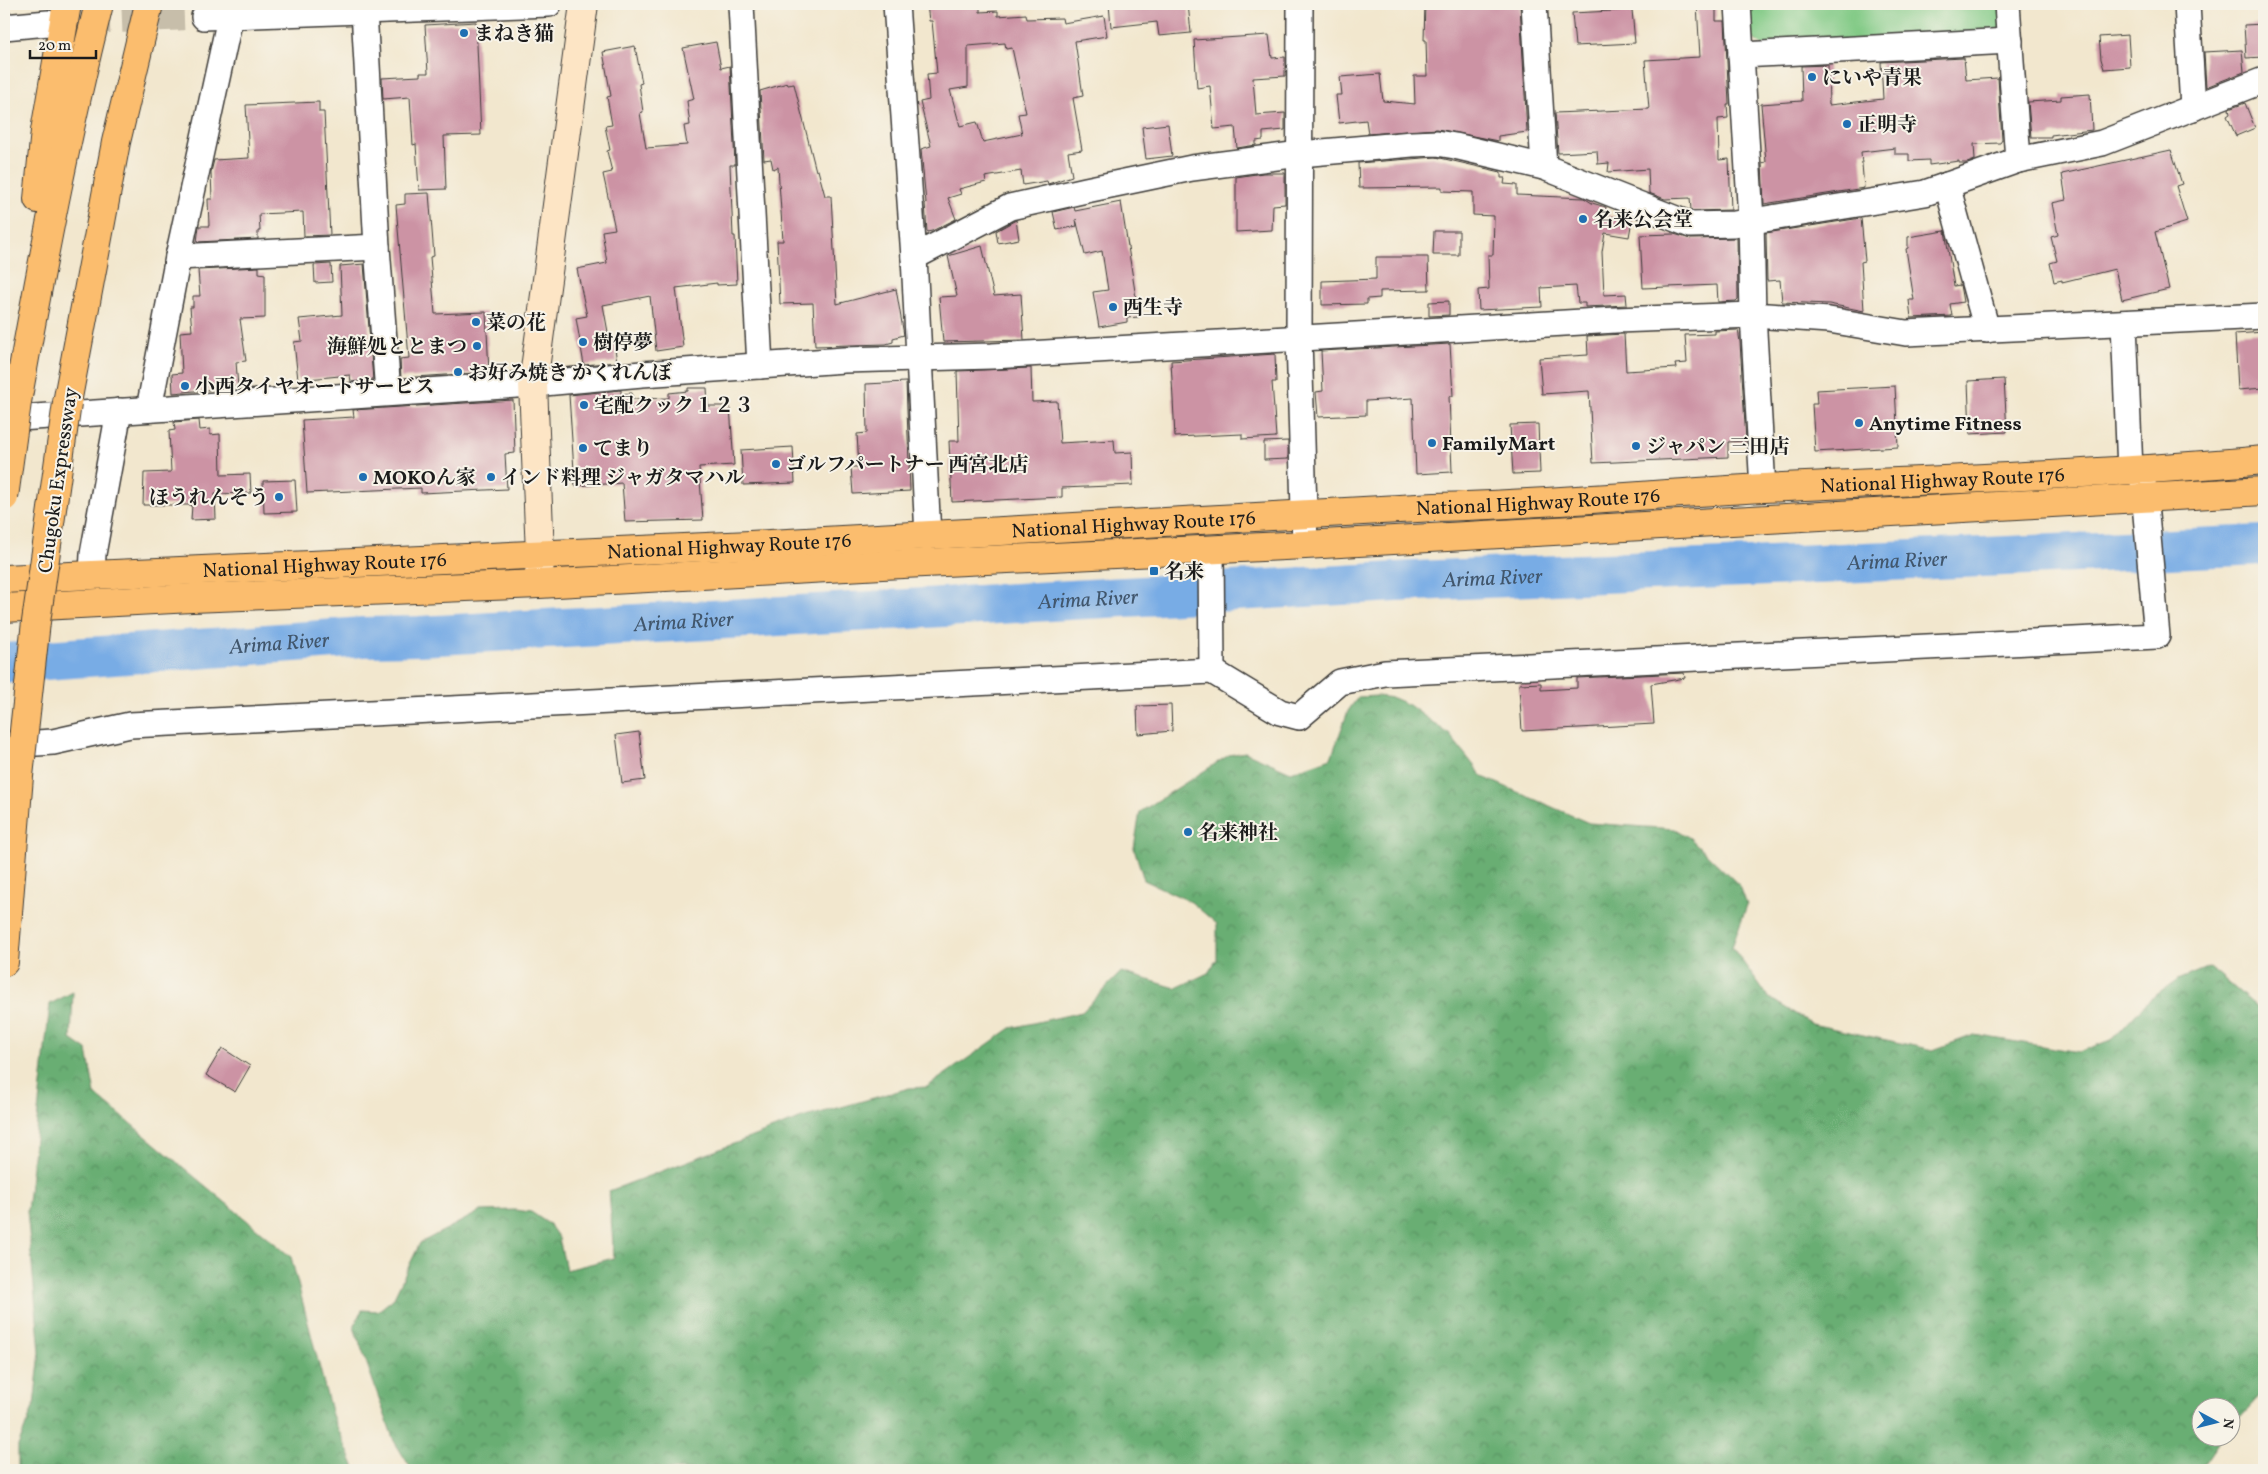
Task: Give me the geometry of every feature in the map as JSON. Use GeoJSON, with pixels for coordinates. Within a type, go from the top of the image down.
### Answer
{"type":"FeatureCollection","features":[{"type":"Feature","properties":{"kind":"highway"},"geometry":{"type":"LineString","coordinates":[[4,496],[10,410],[45,131],[67,4]]}},
{"type":"Feature","properties":{"kind":"highway"},"geometry":{"type":"LineString","coordinates":[[10,410],[75,99],[99,4]]}},
{"type":"Feature","properties":{"kind":"highway","name":"Chugoku Expressway"},"geometry":{"type":"LineString","coordinates":[[4,962],[19,776],[36,622],[68,403],[116,142],[150,4]]}},
{"type":"Feature","properties":{"kind":"highway","name":"National Highway Route 176"},"geometry":{"type":"LineString","coordinates":[[4,608],[212,597],[1211,559],[1305,545],[2140,488],[2264,460]]}},
{"type":"Feature","properties":{"kind":"highway","name":"National Highway Route 176"},"geometry":{"type":"LineString","coordinates":[[4,579],[928,536],[1763,488],[2140,488],[2264,491]]}},
{"type":"Feature","properties":{"kind":"street"},"geometry":{"type":"LineString","coordinates":[[204,18],[231,10],[364,10],[548,4]]}},
{"type":"Feature","properties":{"kind":"street"},"geometry":{"type":"LineString","coordinates":[[539,584],[540,554],[533,384],[584,4]]}},
{"type":"Feature","properties":{"kind":"street"},"geometry":{"type":"LineString","coordinates":[[741,4],[760,366]]}},
{"type":"Feature","properties":{"kind":"street"},"geometry":{"type":"LineString","coordinates":[[896,4],[914,257],[928,536]]}},
{"type":"Feature","properties":{"kind":"street"},"geometry":{"type":"LineString","coordinates":[[1300,4],[1299,338],[1305,545]]}},
{"type":"Feature","properties":{"kind":"street"},"geometry":{"type":"LineString","coordinates":[[1534,4],[1544,167]]}},
{"type":"Feature","properties":{"kind":"street"},"geometry":{"type":"LineString","coordinates":[[1738,4],[1751,220],[1753,315],[1763,488]]}},
{"type":"Feature","properties":{"kind":"street"},"geometry":{"type":"LineString","coordinates":[[2007,4],[2018,160]]}},
{"type":"Feature","properties":{"kind":"street"},"geometry":{"type":"LineString","coordinates":[[2188,4],[2193,108]]}},
{"type":"Feature","properties":{"kind":"street"},"geometry":{"type":"LineString","coordinates":[[150,409],[178,257],[231,10]]}},
{"type":"Feature","properties":{"kind":"street"},"geometry":{"type":"LineString","coordinates":[[364,10],[377,247],[388,393]]}},
{"type":"Feature","properties":{"kind":"street"},"geometry":{"type":"LineString","coordinates":[[4,27],[48,23]]}},
{"type":"Feature","properties":{"kind":"street"},"geometry":{"type":"LineString","coordinates":[[1741,55],[2010,41]]}},
{"type":"Feature","properties":{"kind":"street"},"geometry":{"type":"LineString","coordinates":[[914,257],[1010,207],[1192,168],[1300,154],[1437,143],[1544,167],[1691,225],[1734,224],[1925,193],[2018,160],[2102,143],[2264,80]]}},
{"type":"Feature","properties":{"kind":"street"},"geometry":{"type":"LineString","coordinates":[[1947,185],[1987,330]]}},
{"type":"Feature","properties":{"kind":"street"},"geometry":{"type":"LineString","coordinates":[[178,257],[377,247]]}},
{"type":"Feature","properties":{"kind":"street"},"geometry":{"type":"LineString","coordinates":[[10,410],[119,411],[533,384],[844,360],[918,359],[1616,320],[1753,315],[1829,320],[1906,333],[2264,316]]}},
{"type":"Feature","properties":{"kind":"street"},"geometry":{"type":"LineString","coordinates":[[4,744],[54,742],[130,725],[1212,671],[1280,712],[1300,717],[1340,682],[1385,673],[2157,636],[2124,323]]}},
{"type":"Feature","properties":{"kind":"street"},"geometry":{"type":"LineString","coordinates":[[92,575],[93,554],[119,411]]}},
{"type":"Feature","properties":{"kind":"street"},"geometry":{"type":"LineString","coordinates":[[1211,559],[1212,671]]}},
{"type":"Feature","properties":{"kind":"green space"},"geometry":{"type":"Polygon","coordinates":[[[1747,4],[2000,4],[2001,26],[1992,36],[1765,47],[1749,36],[1747,4]]]}},
{"type":"Feature","properties":{"kind":"green space"},"geometry":{"type":"Polygon","coordinates":[[[1377,696],[1393,698],[1409,705],[1449,734],[1483,777],[1589,823],[1675,829],[1690,838],[1740,886],[1747,905],[1732,947],[1768,997],[1812,1024],[1933,1050],[1974,1035],[2079,1052],[2113,1039],[2149,1000],[2178,980],[2210,967],[2264,1013],[2264,1391],[2240,1417],[2240,1396],[2190,1396],[2190,1446],[2216,1446],[2205,1462],[2194,1470],[412,1470],[394,1441],[354,1327],[362,1310],[378,1311],[393,1299],[420,1243],[481,1211],[515,1210],[531,1212],[549,1224],[559,1238],[566,1270],[614,1258],[609,1191],[802,1118],[909,1088],[927,1087],[1011,1028],[1082,1012],[1121,972],[1176,988],[1208,973],[1217,959],[1217,924],[1191,902],[1144,880],[1134,848],[1140,812],[1229,755],[1245,752],[1291,772],[1331,758],[1348,711],[1358,697],[1377,696]]]}},
{"type":"Feature","properties":{"kind":"green space"},"geometry":{"type":"Polygon","coordinates":[[[73,992],[71,1039],[87,1050],[95,1094],[291,1257],[332,1415],[356,1470],[18,1470],[18,1446],[34,1405],[40,1352],[27,1211],[50,1004],[73,992]]]}},
{"type":"Feature","properties":{"kind":"building"},"geometry":{"type":"Polygon","coordinates":[[[927,4],[980,4],[980,12],[998,11],[998,16],[1026,14],[1027,19],[1062,18],[1063,23],[1104,16],[1107,36],[1075,41],[1083,96],[1073,98],[1082,150],[1068,152],[1072,176],[1048,184],[1047,181],[1023,185],[1021,171],[985,177],[986,182],[959,189],[961,194],[948,198],[956,219],[927,232],[921,149],[931,146],[920,102],[929,100],[927,74],[937,73],[932,21],[929,21],[927,4]],[[1005,43],[968,46],[968,87],[950,90],[960,126],[977,122],[983,142],[1022,134],[1018,114],[1026,113],[1012,48],[1006,49],[1005,43]]]}},
{"type":"Feature","properties":{"kind":"building"},"geometry":{"type":"Polygon","coordinates":[[[1109,4],[1188,4],[1191,33],[1159,36],[1157,22],[1111,27],[1109,4]]]}},
{"type":"Feature","properties":{"kind":"building"},"geometry":{"type":"Polygon","coordinates":[[[1425,4],[1520,4],[1527,132],[1498,136],[1498,141],[1437,129],[1368,134],[1366,120],[1339,123],[1336,95],[1342,95],[1340,77],[1380,74],[1383,101],[1415,104],[1414,76],[1427,76],[1426,40],[1424,40],[1425,4]]]}},
{"type":"Feature","properties":{"kind":"building"},"geometry":{"type":"Polygon","coordinates":[[[1697,4],[1716,4],[1716,21],[1725,21],[1729,104],[1727,104],[1728,118],[1718,119],[1719,160],[1729,159],[1731,210],[1694,211],[1691,210],[1690,198],[1665,199],[1649,193],[1648,169],[1608,172],[1609,163],[1598,164],[1597,151],[1558,153],[1555,113],[1649,109],[1645,60],[1700,57],[1697,4]]]}},
{"type":"Feature","properties":{"kind":"building"},"geometry":{"type":"Polygon","coordinates":[[[1632,10],[1635,43],[1575,46],[1572,13],[1632,10]]]}},
{"type":"Feature","properties":{"kind":"building"},"geometry":{"type":"Polygon","coordinates":[[[476,22],[481,135],[444,136],[446,189],[419,190],[416,144],[413,145],[410,97],[383,99],[382,78],[420,76],[420,73],[428,73],[425,25],[476,22]]]}},
{"type":"Feature","properties":{"kind":"building"},"geometry":{"type":"Polygon","coordinates":[[[2264,24],[2264,57],[2246,58],[2244,25],[2264,24]]]}},
{"type":"Feature","properties":{"kind":"building"},"geometry":{"type":"Polygon","coordinates":[[[1269,35],[1272,58],[1285,57],[1285,76],[1253,78],[1256,115],[1285,113],[1285,130],[1263,132],[1263,140],[1256,141],[1256,145],[1237,148],[1235,127],[1214,129],[1210,86],[1197,88],[1194,40],[1269,35]]]}},
{"type":"Feature","properties":{"kind":"building"},"geometry":{"type":"Polygon","coordinates":[[[2128,35],[2130,67],[2104,69],[2099,37],[2128,35]]]}},
{"type":"Feature","properties":{"kind":"building"},"geometry":{"type":"Polygon","coordinates":[[[716,42],[721,68],[730,66],[735,165],[730,165],[737,284],[717,285],[717,283],[676,288],[683,347],[656,351],[650,296],[603,305],[610,343],[614,342],[617,362],[584,365],[576,318],[587,316],[577,269],[607,263],[602,231],[615,229],[603,174],[612,172],[607,151],[610,150],[605,126],[612,125],[607,97],[611,96],[603,52],[635,46],[642,83],[639,84],[643,112],[640,113],[646,148],[687,145],[684,126],[690,125],[687,101],[694,99],[683,48],[716,42]]]}},
{"type":"Feature","properties":{"kind":"building"},"geometry":{"type":"Polygon","coordinates":[[[2242,50],[2244,72],[2206,87],[2204,52],[2242,50]]]}},
{"type":"Feature","properties":{"kind":"building"},"geometry":{"type":"Polygon","coordinates":[[[1964,58],[1966,80],[1998,78],[2002,140],[2000,143],[1974,144],[1975,160],[1967,163],[1959,163],[1959,161],[1929,165],[1929,160],[1909,161],[1909,154],[1895,154],[1895,148],[1861,152],[1864,188],[1764,204],[1762,163],[1766,162],[1761,104],[1802,101],[1801,66],[1828,65],[1829,105],[1883,99],[1881,62],[1964,58]]]}},
{"type":"Feature","properties":{"kind":"building"},"geometry":{"type":"Polygon","coordinates":[[[787,83],[788,85],[794,84],[816,171],[818,170],[825,196],[831,196],[837,304],[896,289],[904,335],[893,338],[893,342],[886,344],[815,346],[813,303],[780,304],[777,241],[783,241],[778,167],[773,169],[771,159],[764,160],[760,91],[787,83]]]}},
{"type":"Feature","properties":{"kind":"building"},"geometry":{"type":"Polygon","coordinates":[[[2090,94],[2092,130],[2051,135],[2051,137],[2031,137],[2028,102],[2061,100],[2061,96],[2090,94]]]}},
{"type":"Feature","properties":{"kind":"building"},"geometry":{"type":"Polygon","coordinates":[[[319,102],[319,112],[324,112],[330,235],[304,236],[303,212],[259,214],[260,231],[258,231],[258,239],[197,242],[199,226],[209,226],[208,199],[212,199],[211,172],[214,160],[249,158],[246,105],[319,102]]]}},
{"type":"Feature","properties":{"kind":"building"},"geometry":{"type":"Polygon","coordinates":[[[2245,103],[2255,128],[2236,136],[2227,116],[2230,114],[2229,109],[2245,103]]]}},
{"type":"Feature","properties":{"kind":"building"},"geometry":{"type":"Polygon","coordinates":[[[1168,124],[1172,156],[1146,159],[1142,127],[1168,124]]]}},
{"type":"Feature","properties":{"kind":"building"},"geometry":{"type":"Polygon","coordinates":[[[2171,150],[2182,184],[2176,186],[2187,222],[2155,232],[2169,289],[2122,300],[2115,269],[2062,282],[2062,280],[2054,282],[2050,263],[2057,261],[2051,237],[2058,235],[2052,203],[2066,200],[2062,174],[2171,150]]]}},
{"type":"Feature","properties":{"kind":"building"},"geometry":{"type":"Polygon","coordinates":[[[1436,157],[1501,172],[1501,178],[1505,178],[1504,184],[1517,185],[1517,195],[1584,198],[1592,203],[1606,207],[1605,213],[1609,213],[1608,216],[1632,220],[1629,237],[1605,233],[1602,252],[1604,295],[1626,294],[1627,305],[1585,307],[1585,303],[1578,303],[1576,286],[1541,288],[1542,307],[1479,310],[1478,290],[1489,289],[1488,255],[1493,255],[1494,216],[1473,215],[1473,192],[1442,191],[1442,187],[1359,188],[1358,163],[1436,157]]]}},
{"type":"Feature","properties":{"kind":"building"},"geometry":{"type":"Polygon","coordinates":[[[1263,173],[1285,173],[1285,204],[1273,205],[1272,230],[1236,232],[1236,177],[1263,173]]]}},
{"type":"Feature","properties":{"kind":"building"},"geometry":{"type":"Polygon","coordinates":[[[429,193],[434,256],[430,257],[435,314],[486,312],[489,372],[401,378],[400,359],[409,358],[396,205],[405,204],[405,194],[429,193]]]}},
{"type":"Feature","properties":{"kind":"building"},"geometry":{"type":"Polygon","coordinates":[[[1121,202],[1139,317],[1127,318],[1127,322],[1099,327],[1093,292],[1108,290],[1102,251],[1085,255],[1076,219],[1077,226],[1057,230],[1053,212],[1074,207],[1075,211],[1121,202]]]}},
{"type":"Feature","properties":{"kind":"building"},"geometry":{"type":"Polygon","coordinates":[[[1861,218],[1865,261],[1861,262],[1864,311],[1829,304],[1782,302],[1780,280],[1767,281],[1766,233],[1861,218]]]}},
{"type":"Feature","properties":{"kind":"building"},"geometry":{"type":"Polygon","coordinates":[[[1016,220],[1019,239],[998,243],[996,231],[1016,220]]]}},
{"type":"Feature","properties":{"kind":"building"},"geometry":{"type":"Polygon","coordinates":[[[1434,231],[1459,231],[1459,255],[1433,255],[1434,231]]]}},
{"type":"Feature","properties":{"kind":"building"},"geometry":{"type":"Polygon","coordinates":[[[1945,231],[1954,286],[1960,285],[1963,302],[1950,304],[1952,316],[1911,318],[1909,300],[1914,300],[1906,249],[1908,248],[1908,237],[1945,231]]]}},
{"type":"Feature","properties":{"kind":"building"},"geometry":{"type":"Polygon","coordinates":[[[1674,234],[1691,239],[1737,238],[1738,299],[1736,301],[1718,302],[1717,285],[1643,288],[1640,235],[1674,234]]]}},
{"type":"Feature","properties":{"kind":"building"},"geometry":{"type":"Polygon","coordinates":[[[982,246],[994,296],[1021,294],[1024,340],[943,342],[939,297],[957,296],[948,256],[982,246]]]}},
{"type":"Feature","properties":{"kind":"building"},"geometry":{"type":"Polygon","coordinates":[[[1376,257],[1428,257],[1429,290],[1380,291],[1380,298],[1367,299],[1367,304],[1322,305],[1322,281],[1376,279],[1376,257]]]}},
{"type":"Feature","properties":{"kind":"building"},"geometry":{"type":"Polygon","coordinates":[[[331,264],[332,282],[315,283],[314,265],[331,264]]]}},
{"type":"Feature","properties":{"kind":"building"},"geometry":{"type":"Polygon","coordinates":[[[364,264],[373,380],[351,382],[350,375],[298,380],[294,342],[302,341],[299,319],[342,315],[340,266],[364,264]]]}},
{"type":"Feature","properties":{"kind":"building"},"geometry":{"type":"Polygon","coordinates":[[[259,267],[259,273],[265,274],[265,318],[240,319],[246,361],[236,362],[238,387],[173,393],[172,374],[182,373],[180,332],[192,331],[190,307],[193,307],[193,296],[200,296],[198,270],[259,267]]]}},
{"type":"Feature","properties":{"kind":"building"},"geometry":{"type":"Polygon","coordinates":[[[1449,301],[1449,315],[1429,316],[1429,302],[1449,301]]]}},
{"type":"Feature","properties":{"kind":"building"},"geometry":{"type":"Polygon","coordinates":[[[1738,330],[1746,441],[1728,442],[1728,457],[1593,463],[1589,391],[1542,394],[1539,358],[1588,355],[1587,336],[1624,334],[1626,371],[1676,368],[1675,364],[1687,363],[1685,335],[1715,334],[1715,331],[1738,330]]]}},
{"type":"Feature","properties":{"kind":"building"},"geometry":{"type":"Polygon","coordinates":[[[2264,332],[2264,388],[2238,390],[2235,334],[2264,332]]]}},
{"type":"Feature","properties":{"kind":"building"},"geometry":{"type":"Polygon","coordinates":[[[1450,344],[1453,396],[1449,396],[1452,472],[1416,474],[1413,398],[1366,401],[1366,415],[1318,417],[1316,392],[1323,391],[1321,351],[1450,344]]]}},
{"type":"Feature","properties":{"kind":"building"},"geometry":{"type":"Polygon","coordinates":[[[1275,354],[1276,382],[1272,382],[1276,437],[1242,439],[1242,434],[1175,437],[1171,361],[1275,354]]]}},
{"type":"Feature","properties":{"kind":"building"},"geometry":{"type":"Polygon","coordinates":[[[1031,368],[1032,402],[1057,401],[1060,443],[1114,440],[1115,453],[1132,452],[1133,485],[1062,488],[1062,497],[952,502],[949,441],[959,441],[957,371],[1031,368]]]}},
{"type":"Feature","properties":{"kind":"building"},"geometry":{"type":"Polygon","coordinates":[[[2004,379],[2007,432],[1970,434],[1968,381],[2004,379]]]}},
{"type":"Feature","properties":{"kind":"building"},"geometry":{"type":"Polygon","coordinates":[[[906,382],[910,491],[853,494],[851,467],[859,467],[857,434],[867,433],[866,384],[906,382]]]}},
{"type":"Feature","properties":{"kind":"building"},"geometry":{"type":"Polygon","coordinates":[[[1895,386],[1898,447],[1815,452],[1812,404],[1817,404],[1816,390],[1895,386]]]}},
{"type":"Feature","properties":{"kind":"building"},"geometry":{"type":"Polygon","coordinates":[[[688,388],[707,388],[708,406],[730,406],[734,465],[699,467],[703,520],[625,522],[622,483],[575,486],[569,395],[621,390],[621,394],[632,393],[633,399],[669,398],[669,393],[688,391],[688,388]]]}},
{"type":"Feature","properties":{"kind":"building"},"geometry":{"type":"Polygon","coordinates":[[[513,400],[515,453],[505,454],[507,489],[421,493],[421,488],[307,493],[302,420],[354,417],[353,410],[513,400]]]}},
{"type":"Feature","properties":{"kind":"building"},"geometry":{"type":"Polygon","coordinates":[[[199,420],[200,430],[210,429],[210,435],[220,434],[221,475],[250,474],[251,493],[215,494],[216,519],[191,520],[192,505],[143,505],[144,473],[171,472],[169,431],[175,430],[174,422],[199,420]]]}},
{"type":"Feature","properties":{"kind":"building"},"geometry":{"type":"Polygon","coordinates":[[[1538,424],[1540,473],[1513,474],[1510,425],[1538,424]]]}},
{"type":"Feature","properties":{"kind":"building"},"geometry":{"type":"Polygon","coordinates":[[[1288,441],[1288,459],[1264,460],[1264,442],[1288,441]]]}},
{"type":"Feature","properties":{"kind":"building"},"geometry":{"type":"Polygon","coordinates":[[[793,447],[795,483],[743,485],[741,450],[793,447]]]}},
{"type":"Feature","properties":{"kind":"building"},"geometry":{"type":"Polygon","coordinates":[[[295,480],[297,512],[264,513],[263,481],[295,480]]]}},
{"type":"Feature","properties":{"kind":"building"},"geometry":{"type":"Polygon","coordinates":[[[1684,673],[1685,678],[1651,684],[1654,724],[1522,731],[1519,684],[1541,683],[1541,690],[1577,688],[1577,678],[1684,673]]]}},
{"type":"Feature","properties":{"kind":"building"},"geometry":{"type":"Polygon","coordinates":[[[1171,705],[1172,731],[1138,734],[1137,706],[1171,705]]]}},
{"type":"Feature","properties":{"kind":"building"},"geometry":{"type":"Polygon","coordinates":[[[639,732],[645,780],[622,783],[616,735],[639,732]]]}},
{"type":"Feature","properties":{"kind":"building"},"geometry":{"type":"Polygon","coordinates":[[[222,1048],[250,1066],[235,1092],[206,1075],[222,1048]]]}},
{"type":"Feature","properties":{"kind":"waterway","name":"Arima River"},"geometry":{"type":"LineString","coordinates":[[4,663],[363,637],[419,636],[1415,581],[2264,545]]}},
{"type":"Feature","properties":{"kind":"tunnel"},"geometry":{"type":"LineString","coordinates":[[48,23],[204,17]]}},
{"type":"Feature","properties":{"kind":"place","name":"まねき猫"},"geometry":{"type":"Point","coordinates":[464,33]}},
{"type":"Feature","properties":{"kind":"place","name":"にいや青果"},"geometry":{"type":"Point","coordinates":[1812,77]}},
{"type":"Feature","properties":{"kind":"place","name":"正明寺"},"geometry":{"type":"Point","coordinates":[1847,124]}},
{"type":"Feature","properties":{"kind":"place","name":"名来公会堂"},"geometry":{"type":"Point","coordinates":[1583,219]}},
{"type":"Feature","properties":{"kind":"place","name":"西生寺"},"geometry":{"type":"Point","coordinates":[1113,307]}},
{"type":"Feature","properties":{"kind":"place","name":"菜の花"},"geometry":{"type":"Point","coordinates":[476,322]}},
{"type":"Feature","properties":{"kind":"place","name":"樹停夢"},"geometry":{"type":"Point","coordinates":[583,342]}},
{"type":"Feature","properties":{"kind":"place","name":"海鮮処ととまつ"},"geometry":{"type":"Point","coordinates":[477,346]}},
{"type":"Feature","properties":{"kind":"place","name":"お好み焼き かくれんぼ"},"geometry":{"type":"Point","coordinates":[458,372]}},
{"type":"Feature","properties":{"kind":"place","name":"小西タイヤオートサービス"},"geometry":{"type":"Point","coordinates":[185,386]}},
{"type":"Feature","properties":{"kind":"place","name":"宅配クック１２３"},"geometry":{"type":"Point","coordinates":[584,405]}},
{"type":"Feature","properties":{"kind":"place","name":"Anytime Fitness"},"geometry":{"type":"Point","coordinates":[1859,423]}},
{"type":"Feature","properties":{"kind":"place","name":"FamilyMart"},"geometry":{"type":"Point","coordinates":[1432,443]}},
{"type":"Feature","properties":{"kind":"place","name":"ジャパン 三田店"},"geometry":{"type":"Point","coordinates":[1636,446]}},
{"type":"Feature","properties":{"kind":"place","name":"てまり"},"geometry":{"type":"Point","coordinates":[583,448]}},
{"type":"Feature","properties":{"kind":"place","name":"ゴルフパートナー 西宮北店"},"geometry":{"type":"Point","coordinates":[776,464]}},
{"type":"Feature","properties":{"kind":"place","name":"MOKOん家"},"geometry":{"type":"Point","coordinates":[363,477]}},
{"type":"Feature","properties":{"kind":"place","name":"インド料理 ジャガタマハル"},"geometry":{"type":"Point","coordinates":[491,477]}},
{"type":"Feature","properties":{"kind":"place","name":"ほうれんそう"},"geometry":{"type":"Point","coordinates":[279,497]}},
{"type":"Feature","properties":{"kind":"place","name":"名来"},"geometry":{"type":"Point","coordinates":[1154,571]}},
{"type":"Feature","properties":{"kind":"place","name":"名来神社"},"geometry":{"type":"Point","coordinates":[1188,832]}}]}
